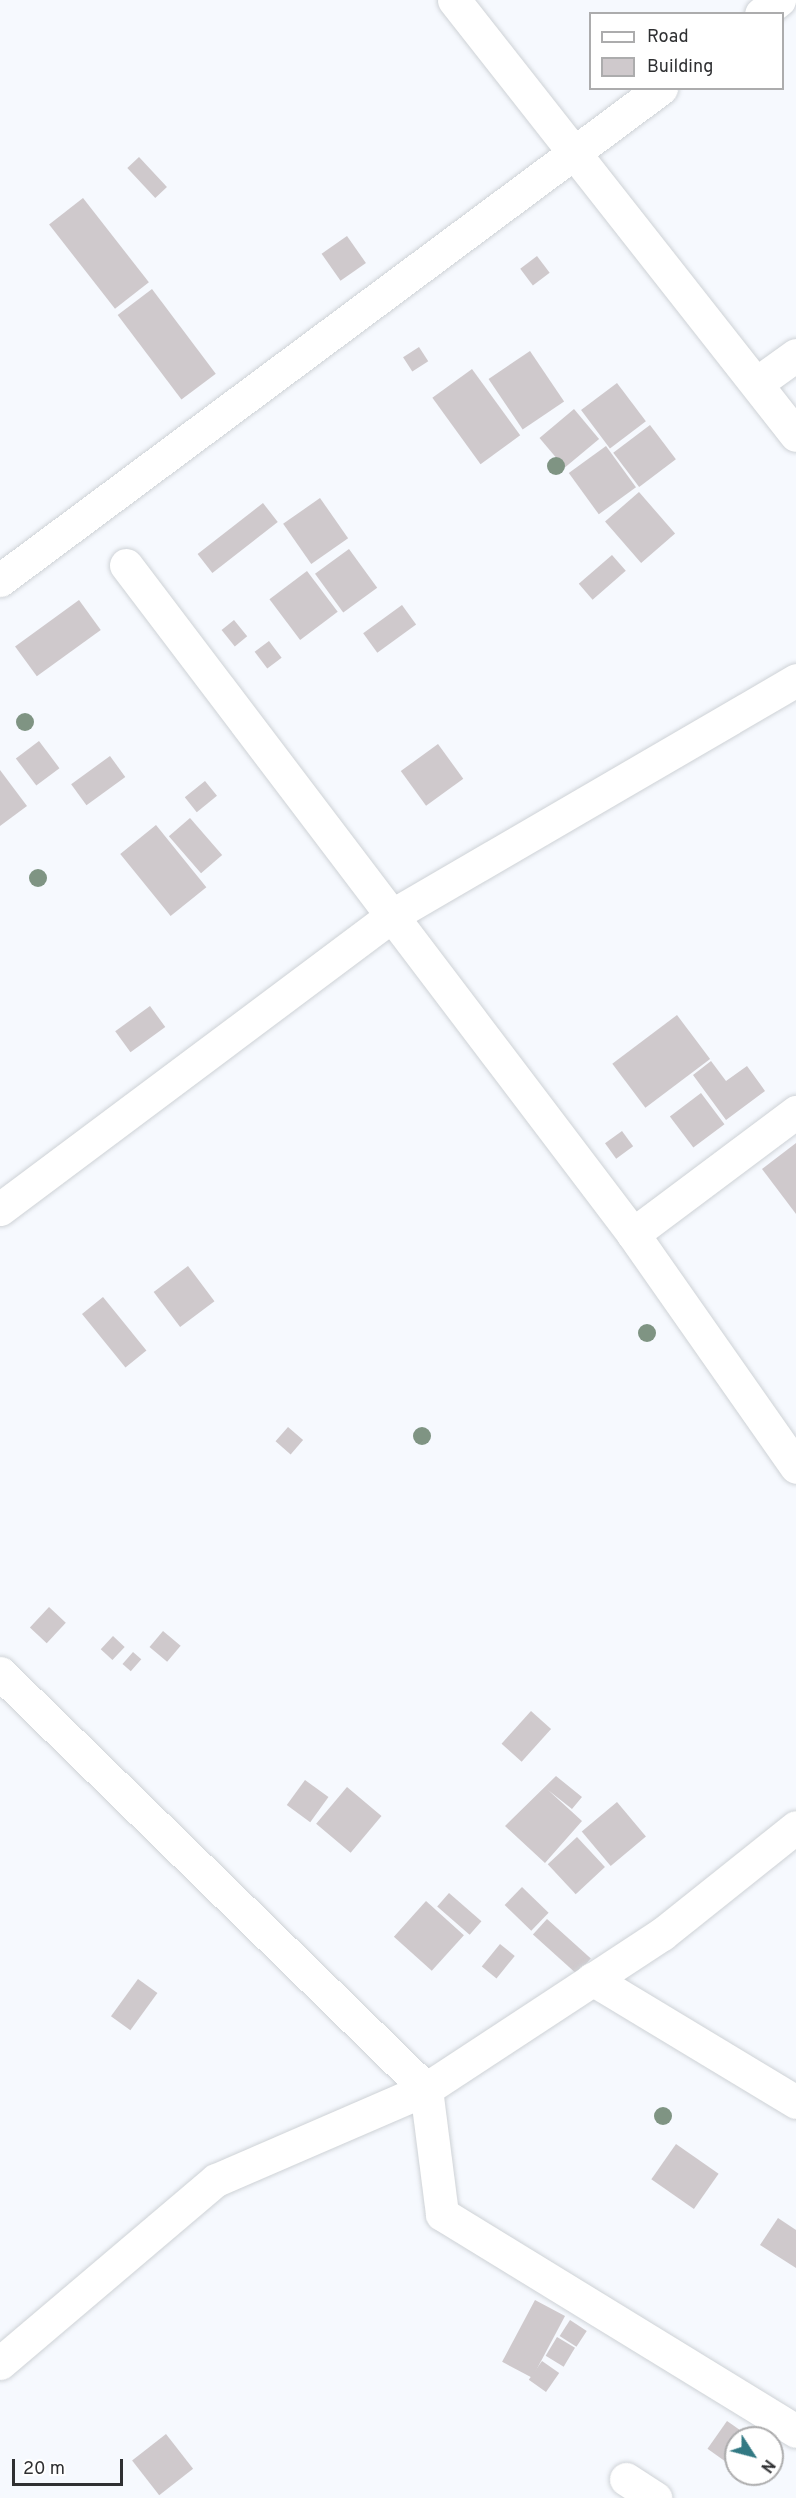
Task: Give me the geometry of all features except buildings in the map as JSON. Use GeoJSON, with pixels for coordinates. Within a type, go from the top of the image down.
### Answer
{"type":"FeatureCollection","features":[{"type":"Feature","properties":{"kind":"street"},"geometry":{"type":"LineString","coordinates":[[454,0],[572,155],[758,383],[796,435]]}},
{"type":"Feature","properties":{"kind":"street"},"geometry":{"type":"LineString","coordinates":[[764,12],[779,0]]}},
{"type":"Feature","properties":{"kind":"street"},"geometry":{"type":"LineString","coordinates":[[0,580],[658,90]]}},
{"type":"Feature","properties":{"kind":"street"},"geometry":{"type":"LineString","coordinates":[[758,383],[796,355]]}},
{"type":"Feature","properties":{"kind":"street"},"geometry":{"type":"LineString","coordinates":[[126,565],[633,1234],[796,1467]]}},
{"type":"Feature","properties":{"kind":"street"},"geometry":{"type":"LineString","coordinates":[[0,1209],[391,916],[796,680]]}},
{"type":"Feature","properties":{"kind":"street"},"geometry":{"type":"LineString","coordinates":[[633,1234],[796,1112]]}},
{"type":"Feature","properties":{"kind":"street"},"geometry":{"type":"LineString","coordinates":[[0,1673],[426,2089],[442,2214],[796,2431]]}},
{"type":"Feature","properties":{"kind":"street"},"geometry":{"type":"LineString","coordinates":[[0,2363],[216,2180],[426,2089],[662,1934],[796,1827]]}},
{"type":"Feature","properties":{"kind":"street"},"geometry":{"type":"LineString","coordinates":[[592,1979],[796,2102]]}},
{"type":"Feature","properties":{"kind":"street"},"geometry":{"type":"LineString","coordinates":[[626,2480],[655,2498]]}}]}
